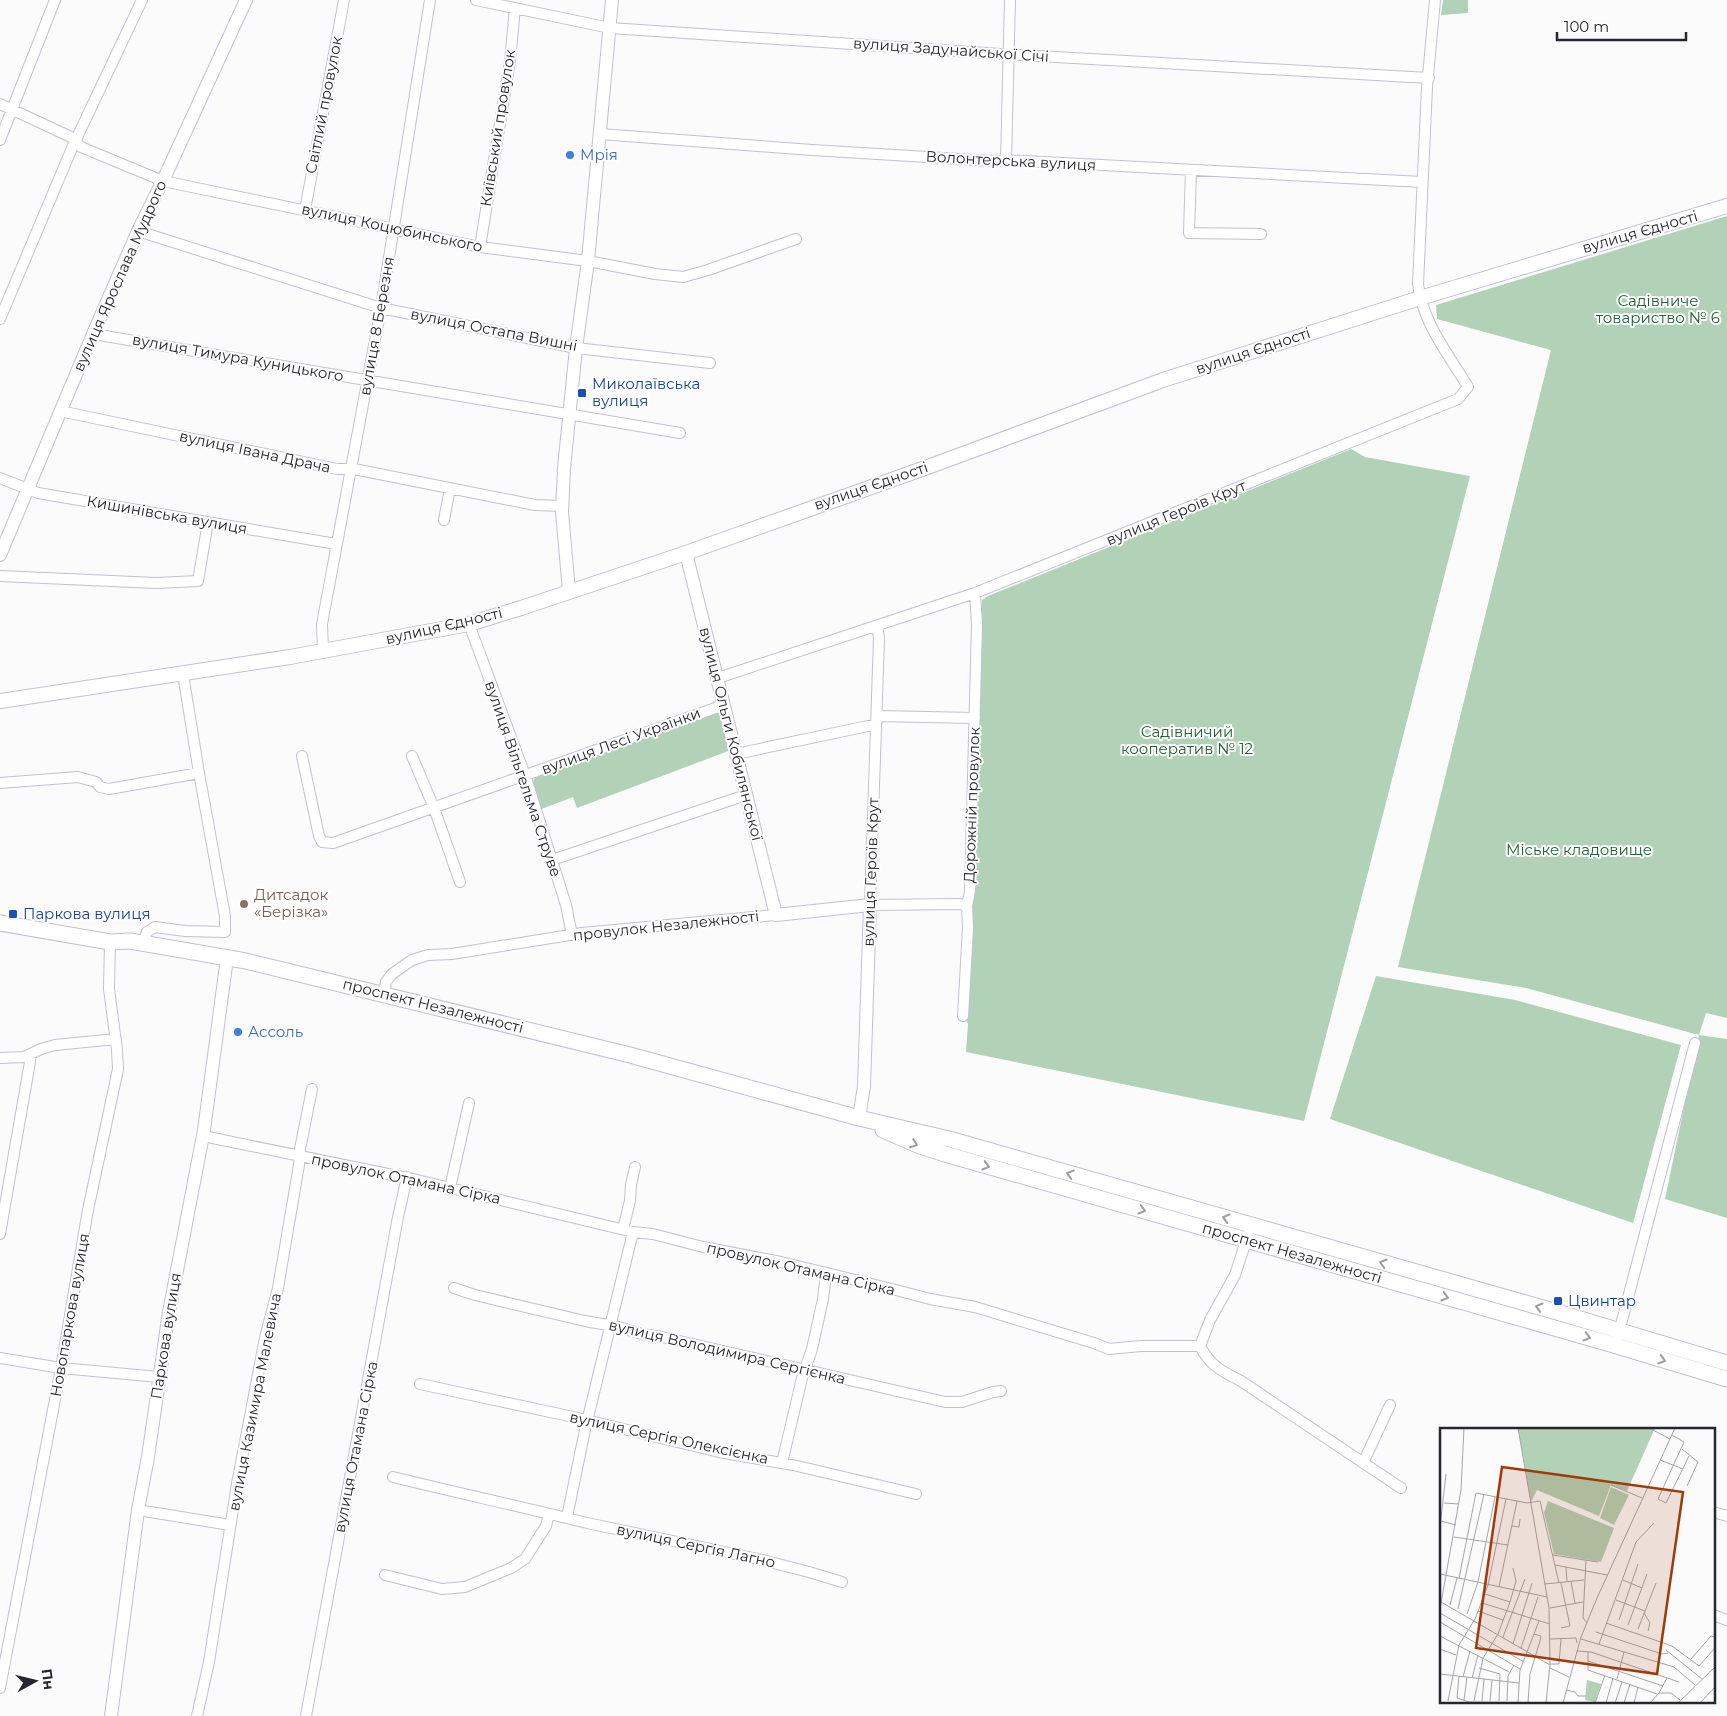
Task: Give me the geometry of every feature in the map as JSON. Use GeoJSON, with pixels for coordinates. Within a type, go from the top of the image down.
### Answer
{"type":"FeatureCollection","features":[{"type":"Feature","properties":{"kind":"main road","name":"вулиця Єдності"},"geometry":{"type":"LineString","coordinates":[[0,701],[183,674],[469,624],[686,553],[925,468],[1163,380],[1420,298],[1727,206]]}},
{"type":"Feature","properties":{"kind":"main road","name":"проспект Незалежності"},"geometry":{"type":"LineString","coordinates":[[0,923],[110,942],[142,943],[227,958],[384,994],[630,1055],[859,1118],[901,1138],[941,1145],[1251,1225],[1727,1363]]}},
{"type":"Feature","properties":{"kind":"main road","name":"проспект Незалежності"},"geometry":{"type":"LineString","coordinates":[[941,1145],[1247,1240],[1727,1380]]}},
{"type":"Feature","properties":{"kind":"street"},"geometry":{"type":"LineString","coordinates":[[0,140],[55,0]]}},
{"type":"Feature","properties":{"kind":"street"},"geometry":{"type":"LineString","coordinates":[[0,319],[75,141],[142,0]]}},
{"type":"Feature","properties":{"kind":"street","name":"вулиця Ярослава Мудрого"},"geometry":{"type":"LineString","coordinates":[[0,556],[138,231],[246,0]]}},
{"type":"Feature","properties":{"kind":"street","name":"Світлий провулок"},"geometry":{"type":"LineString","coordinates":[[305,210],[344,0]]}},
{"type":"Feature","properties":{"kind":"street","name":"вулиця 8 Березня"},"geometry":{"type":"LineString","coordinates":[[323,651],[322,624],[381,308],[430,0]]}},
{"type":"Feature","properties":{"kind":"street","name":"вулиця Задунайської Січі"},"geometry":{"type":"LineString","coordinates":[[476,0],[610,28],[1009,54],[1429,78]]}},
{"type":"Feature","properties":{"kind":"street"},"geometry":{"type":"LineString","coordinates":[[569,591],[562,506],[569,414],[588,261],[612,0]]}},
{"type":"Feature","properties":{"kind":"street"},"geometry":{"type":"LineString","coordinates":[[1006,160],[1010,0]]}},
{"type":"Feature","properties":{"kind":"street"},"geometry":{"type":"LineString","coordinates":[[1420,298],[1418,284],[1422,182],[1435,0]]}},
{"type":"Feature","properties":{"kind":"street","name":"Київський провулок"},"geometry":{"type":"LineString","coordinates":[[480,247],[510,61],[515,8]]}},
{"type":"Feature","properties":{"kind":"street","name":"вулиця Коцюбинського"},"geometry":{"type":"LineString","coordinates":[[0,104],[70,137],[81,147],[163,180],[480,247],[588,261],[655,274],[683,277],[796,239]]}},
{"type":"Feature","properties":{"kind":"street","name":"Волонтерська вулиця"},"geometry":{"type":"LineString","coordinates":[[600,134],[822,151],[992,161],[1006,160],[1422,182]]}},
{"type":"Feature","properties":{"kind":"street"},"geometry":{"type":"LineString","coordinates":[[1191,170],[1189,233],[1261,234]]}},
{"type":"Feature","properties":{"kind":"street","name":"вулиця Остапа Вишні"},"geometry":{"type":"LineString","coordinates":[[138,231],[381,308],[576,348],[710,363]]}},
{"type":"Feature","properties":{"kind":"street","name":"вулиця Героїв Крут"},"geometry":{"type":"LineString","coordinates":[[718,678],[975,594],[1458,399],[1468,387],[1425,315],[1420,298]]}},
{"type":"Feature","properties":{"kind":"street","name":"вулиця Тимура Куницького"},"geometry":{"type":"LineString","coordinates":[[93,334],[680,433]]}},
{"type":"Feature","properties":{"kind":"street","name":"вулиця Івана Драча"},"geometry":{"type":"LineString","coordinates":[[60,411],[337,469],[354,469],[535,505],[562,506]]}},
{"type":"Feature","properties":{"kind":"street","name":"Кишинівська вулиця"},"geometry":{"type":"LineString","coordinates":[[0,478],[38,493],[336,544]]}},
{"type":"Feature","properties":{"kind":"street"},"geometry":{"type":"LineString","coordinates":[[444,520],[450,488]]}},
{"type":"Feature","properties":{"kind":"street"},"geometry":{"type":"LineString","coordinates":[[0,576],[156,583],[198,581],[208,522]]}},
{"type":"Feature","properties":{"kind":"street","name":"вулиця Ольги Кобилянської"},"geometry":{"type":"LineString","coordinates":[[686,553],[776,915]]}},
{"type":"Feature","properties":{"kind":"street","name":"Дорожній провулок"},"geometry":{"type":"LineString","coordinates":[[963,1016],[968,928],[967,906],[970,890],[978,624],[975,594]]}},
{"type":"Feature","properties":{"kind":"street","name":"вулиця Вільгельма Струве"},"geometry":{"type":"LineString","coordinates":[[469,624],[525,774],[566,905],[572,935]]}},
{"type":"Feature","properties":{"kind":"street","name":"вулиця Героїв Крут"},"geometry":{"type":"LineString","coordinates":[[859,1118],[864,1086],[877,721],[879,638],[877,626]]}},
{"type":"Feature","properties":{"kind":"street"},"geometry":{"type":"LineString","coordinates":[[142,943],[147,932],[155,927],[185,931],[225,932],[225,916],[183,674]]}},
{"type":"Feature","properties":{"kind":"street","name":"вулиця Лесі Українки"},"geometry":{"type":"LineString","coordinates":[[302,756],[319,836],[322,842],[333,844],[525,774],[540,771],[724,705]]}},
{"type":"Feature","properties":{"kind":"street"},"geometry":{"type":"LineString","coordinates":[[736,754],[868,726],[877,721],[974,718]]}},
{"type":"Feature","properties":{"kind":"street"},"geometry":{"type":"LineString","coordinates":[[412,756],[434,808],[460,882]]}},
{"type":"Feature","properties":{"kind":"street"},"geometry":{"type":"LineString","coordinates":[[0,783],[78,777],[96,782],[100,787],[109,789],[199,773]]}},
{"type":"Feature","properties":{"kind":"street"},"geometry":{"type":"LineString","coordinates":[[552,860],[746,795]]}},
{"type":"Feature","properties":{"kind":"street","name":"провулок Незалежності"},"geometry":{"type":"LineString","coordinates":[[384,994],[386,982],[392,974],[412,960],[420,957],[459,953],[572,935],[870,905],[960,904],[967,906]]}},
{"type":"Feature","properties":{"kind":"street","name":"Новопаркова вулиця"},"geometry":{"type":"LineString","coordinates":[[0,1688],[61,1368],[88,1210],[118,1068],[109,989],[110,942]]}},
{"type":"Feature","properties":{"kind":"street","name":"Паркова вулиця"},"geometry":{"type":"LineString","coordinates":[[111,1716],[138,1510],[148,1457],[169,1312],[203,1136],[227,958]]}},
{"type":"Feature","properties":{"kind":"street"},"geometry":{"type":"LineString","coordinates":[[0,1058],[16,1059],[30,1055],[40,1049],[55,1046],[116,1039]]}},
{"type":"Feature","properties":{"kind":"street"},"geometry":{"type":"LineString","coordinates":[[1615,1346],[1695,1042]]}},
{"type":"Feature","properties":{"kind":"street"},"geometry":{"type":"LineString","coordinates":[[0,1234],[30,1055]]}},
{"type":"Feature","properties":{"kind":"street","name":"вулиця Казимира Малевича"},"geometry":{"type":"LineString","coordinates":[[197,1716],[209,1662],[230,1525],[265,1338],[278,1288],[300,1165],[299,1156],[312,1089]]}},
{"type":"Feature","properties":{"kind":"street"},"geometry":{"type":"LineString","coordinates":[[450,1188],[469,1103]]}},
{"type":"Feature","properties":{"kind":"street","name":"провулок Отамана Сірка"},"geometry":{"type":"LineString","coordinates":[[203,1136],[407,1178],[628,1230],[892,1288],[930,1299],[975,1307],[1109,1349],[1141,1346],[1200,1346]]}},
{"type":"Feature","properties":{"kind":"street"},"geometry":{"type":"LineString","coordinates":[[566,1516],[611,1326],[628,1230],[635,1167]]}},
{"type":"Feature","properties":{"kind":"street","name":"вулиця Отамана Сірка"},"geometry":{"type":"LineString","coordinates":[[306,1716],[400,1207],[407,1178]]}},
{"type":"Feature","properties":{"kind":"street"},"geometry":{"type":"LineString","coordinates":[[1251,1225],[1234,1275],[1210,1320],[1200,1346],[1205,1357],[1217,1368],[1241,1381],[1401,1488]]}},
{"type":"Feature","properties":{"kind":"street"},"geometry":{"type":"LineString","coordinates":[[782,1462],[816,1334],[826,1274]]}},
{"type":"Feature","properties":{"kind":"street","name":"вулиця Володимира Сергієнка"},"geometry":{"type":"LineString","coordinates":[[454,1288],[484,1297],[642,1334],[953,1402],[970,1400],[1001,1391]]}},
{"type":"Feature","properties":{"kind":"street"},"geometry":{"type":"LineString","coordinates":[[0,1358],[61,1368],[159,1377]]}},
{"type":"Feature","properties":{"kind":"street","name":"вулиця Сергія Олексієнка"},"geometry":{"type":"LineString","coordinates":[[420,1384],[588,1420],[720,1452],[782,1462],[916,1494]]}},
{"type":"Feature","properties":{"kind":"street"},"geometry":{"type":"LineString","coordinates":[[1363,1463],[1390,1405]]}},
{"type":"Feature","properties":{"kind":"street","name":"вулиця Сергія Лагно"},"geometry":{"type":"LineString","coordinates":[[393,1478],[549,1514],[566,1516],[587,1523],[767,1561],[842,1582]]}},
{"type":"Feature","properties":{"kind":"street"},"geometry":{"type":"LineString","coordinates":[[138,1510],[230,1525]]}},
{"type":"Feature","properties":{"kind":"street"},"geometry":{"type":"LineString","coordinates":[[1714,1512],[1727,1516]]}},
{"type":"Feature","properties":{"kind":"street"},"geometry":{"type":"LineString","coordinates":[[385,1575],[442,1589],[465,1587],[519,1564],[525,1559],[546,1526],[549,1514]]}},
{"type":"Feature","properties":{"kind":"street"},"geometry":{"type":"LineString","coordinates":[[1714,1615],[1727,1620]]}},
{"type":"Feature","properties":{"kind":"green space"},"geometry":{"type":"Polygon","coordinates":[[[1443,0],[1468,0],[1468,13],[1441,15],[1443,0]]]}},
{"type":"Feature","properties":{"kind":"green space","name":"Міське кладовище"},"geometry":{"type":"Polygon","coordinates":[[[1727,216],[1727,1018],[1706,1013],[1699,1035],[1526,988],[1398,967],[1551,350],[1437,319],[1436,305],[1727,216]]]}},
{"type":"Feature","properties":{"kind":"green space","name":"Садівничий кооператив № 12"},"geometry":{"type":"Polygon","coordinates":[[[1351,449],[1365,457],[1470,476],[1304,1121],[966,1052],[968,1024],[965,1018],[982,600],[1351,449]]]}},
{"type":"Feature","properties":{"kind":"green space"},"geometry":{"type":"Polygon","coordinates":[[[719,709],[731,750],[577,808],[573,797],[539,810],[532,783],[536,776],[719,709]]]}},
{"type":"Feature","properties":{"kind":"green space"},"geometry":{"type":"Polygon","coordinates":[[[1376,976],[1515,1000],[1681,1045],[1633,1223],[1330,1119],[1376,976]]]}},
{"type":"Feature","properties":{"kind":"green space"},"geometry":{"type":"Polygon","coordinates":[[[1699,1035],[1727,1039],[1727,1218],[1665,1199],[1699,1035]]]}},
{"type":"Feature","properties":{"kind":"place","name":"Мрія"},"geometry":{"type":"Point","coordinates":[570,155]}},
{"type":"Feature","properties":{"kind":"place","name":"Миколаївська вулиця"},"geometry":{"type":"Point","coordinates":[582,393]}},
{"type":"Feature","properties":{"kind":"place","name":"Дитсадок «Берізка»"},"geometry":{"type":"Point","coordinates":[244,904]}},
{"type":"Feature","properties":{"kind":"place","name":"Паркова вулиця"},"geometry":{"type":"Point","coordinates":[13,914]}},
{"type":"Feature","properties":{"kind":"place","name":"Ассоль"},"geometry":{"type":"Point","coordinates":[238,1032]}},
{"type":"Feature","properties":{"kind":"place","name":"Цвинтар"},"geometry":{"type":"Point","coordinates":[1558,1301]}},
{"type":"Feature","properties":{"kind":"park label","name":"Садівниче товариство № 6"},"geometry":{"type":"Point","coordinates":[1658,310]}}]}
